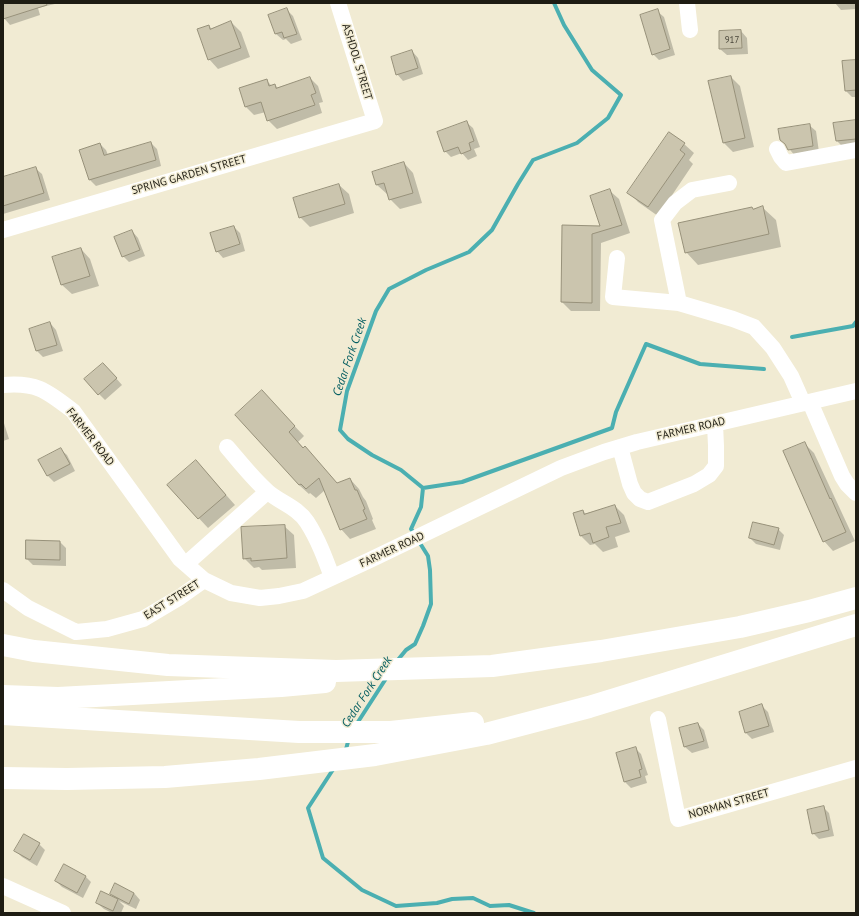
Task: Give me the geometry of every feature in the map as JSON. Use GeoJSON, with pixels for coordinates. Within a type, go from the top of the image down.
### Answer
{"type":"FeatureCollection","features":[{"type":"Feature","properties":{"kind":"highway"},"geometry":{"type":"LineString","coordinates":[[3,696],[58,698],[281,686],[492,666],[601,651],[740,627],[809,611],[856,598]]}},
{"type":"Feature","properties":{"kind":"highway"},"geometry":{"type":"LineString","coordinates":[[3,778],[67,779],[166,777],[259,769],[367,756],[486,734],[589,707],[856,625]]}},
{"type":"Feature","properties":{"kind":"highway"},"geometry":{"type":"LineString","coordinates":[[3,645],[34,651],[168,665],[336,671],[492,666]]}},
{"type":"Feature","properties":{"kind":"highway"},"geometry":{"type":"LineString","coordinates":[[3,714],[299,732],[391,732],[478,723],[589,707]]}},
{"type":"Feature","properties":{"kind":"street","name":"ASHDOL STREET"},"geometry":{"type":"LineString","coordinates":[[338,3],[375,121]]}},
{"type":"Feature","properties":{"kind":"street"},"geometry":{"type":"LineString","coordinates":[[687,3],[690,30]]}},
{"type":"Feature","properties":{"kind":"street","name":"SPRING GARDEN STREET"},"geometry":{"type":"LineString","coordinates":[[3,230],[375,121]]}},
{"type":"Feature","properties":{"kind":"street"},"geometry":{"type":"LineString","coordinates":[[777,148],[780,157],[786,163],[856,150]]}},
{"type":"Feature","properties":{"kind":"street"},"geometry":{"type":"LineString","coordinates":[[680,303],[662,220],[675,203],[692,190],[730,184]]}},
{"type":"Feature","properties":{"kind":"street"},"geometry":{"type":"LineString","coordinates":[[617,258],[613,298],[680,303],[754,327],[773,348],[791,376],[842,476],[847,484],[856,493]]}},
{"type":"Feature","properties":{"kind":"street","name":"FARMER ROAD"},"geometry":{"type":"LineString","coordinates":[[3,384],[40,387],[73,411],[180,559],[204,580],[231,593],[260,598],[303,591],[561,468],[620,447],[856,391]]}},
{"type":"Feature","properties":{"kind":"street"},"geometry":{"type":"LineString","coordinates":[[620,447],[630,484],[634,493],[640,499],[648,502],[694,484],[709,475],[716,466],[714,424]]}},
{"type":"Feature","properties":{"kind":"street"},"geometry":{"type":"LineString","coordinates":[[227,447],[267,492],[279,501],[295,509],[306,521],[324,554],[332,577]]}},
{"type":"Feature","properties":{"kind":"street"},"geometry":{"type":"LineString","coordinates":[[186,564],[267,492]]}},
{"type":"Feature","properties":{"kind":"street","name":"EAST STREET"},"geometry":{"type":"LineString","coordinates":[[3,590],[28,608],[76,632],[107,629],[143,619],[180,597],[204,580]]}},
{"type":"Feature","properties":{"kind":"street","name":"NORMAN STREET"},"geometry":{"type":"LineString","coordinates":[[658,719],[678,819],[856,768]]}},
{"type":"Feature","properties":{"kind":"street"},"geometry":{"type":"LineString","coordinates":[[3,886],[63,913]]}},
{"type":"Feature","properties":{"kind":"building"},"geometry":{"type":"Polygon","coordinates":[[[3,3],[46,3],[47,5],[3,19],[3,3]]]}},
{"type":"Feature","properties":{"kind":"building"},"geometry":{"type":"Polygon","coordinates":[[[287,8],[297,34],[284,38],[282,32],[275,34],[268,15],[287,8]]]}},
{"type":"Feature","properties":{"kind":"building"},"geometry":{"type":"Polygon","coordinates":[[[658,9],[670,49],[652,55],[640,15],[658,9]]]}},
{"type":"Feature","properties":{"kind":"building"},"geometry":{"type":"Polygon","coordinates":[[[231,21],[241,48],[208,60],[197,29],[209,25],[210,29],[231,21]]]}},
{"type":"Feature","properties":{"kind":"building"},"geometry":{"type":"Polygon","coordinates":[[[741,30],[742,48],[719,49],[719,31],[741,30]]]}},
{"type":"Feature","properties":{"kind":"building"},"geometry":{"type":"Polygon","coordinates":[[[412,50],[418,68],[396,75],[391,57],[412,50]]]}},
{"type":"Feature","properties":{"kind":"building"},"geometry":{"type":"Polygon","coordinates":[[[856,60],[856,90],[845,91],[842,61],[856,60]]]}},
{"type":"Feature","properties":{"kind":"building"},"geometry":{"type":"Polygon","coordinates":[[[731,76],[745,138],[723,143],[708,81],[731,76]]]}},
{"type":"Feature","properties":{"kind":"building"},"geometry":{"type":"Polygon","coordinates":[[[310,77],[316,93],[311,95],[315,105],[267,121],[261,102],[245,107],[239,88],[267,79],[269,86],[275,84],[276,88],[310,77]]]}},
{"type":"Feature","properties":{"kind":"building"},"geometry":{"type":"Polygon","coordinates":[[[856,120],[856,139],[836,141],[833,123],[856,120]]]}},
{"type":"Feature","properties":{"kind":"building"},"geometry":{"type":"Polygon","coordinates":[[[467,121],[474,141],[469,143],[471,150],[461,154],[458,147],[444,152],[437,132],[467,121]]]}},
{"type":"Feature","properties":{"kind":"building"},"geometry":{"type":"Polygon","coordinates":[[[810,124],[813,146],[788,150],[785,144],[780,140],[778,129],[810,124]]]}},
{"type":"Feature","properties":{"kind":"building"},"geometry":{"type":"Polygon","coordinates":[[[669,132],[685,143],[680,150],[685,154],[648,207],[627,193],[669,132]]]}},
{"type":"Feature","properties":{"kind":"building"},"geometry":{"type":"Polygon","coordinates":[[[151,142],[156,160],[89,180],[79,150],[100,143],[104,155],[151,142]]]}},
{"type":"Feature","properties":{"kind":"building"},"geometry":{"type":"Polygon","coordinates":[[[404,162],[413,193],[389,200],[384,183],[376,185],[372,172],[404,162]]]}},
{"type":"Feature","properties":{"kind":"building"},"geometry":{"type":"Polygon","coordinates":[[[36,167],[44,193],[3,206],[3,177],[36,167]]]}},
{"type":"Feature","properties":{"kind":"building"},"geometry":{"type":"Polygon","coordinates":[[[339,184],[345,204],[299,218],[293,198],[339,184]]]}},
{"type":"Feature","properties":{"kind":"building"},"geometry":{"type":"Polygon","coordinates":[[[610,189],[622,225],[592,234],[592,303],[561,302],[562,225],[600,226],[590,196],[610,189]]]}},
{"type":"Feature","properties":{"kind":"building"},"geometry":{"type":"Polygon","coordinates":[[[763,206],[769,234],[685,253],[678,223],[763,206]]]}},
{"type":"Feature","properties":{"kind":"building"},"geometry":{"type":"Polygon","coordinates":[[[234,226],[240,244],[216,252],[210,233],[234,226]]]}},
{"type":"Feature","properties":{"kind":"building"},"geometry":{"type":"Polygon","coordinates":[[[132,230],[140,250],[122,257],[114,237],[132,230]]]}},
{"type":"Feature","properties":{"kind":"building"},"geometry":{"type":"Polygon","coordinates":[[[81,248],[90,276],[61,285],[52,257],[81,248]]]}},
{"type":"Feature","properties":{"kind":"building"},"geometry":{"type":"Polygon","coordinates":[[[50,322],[57,345],[36,351],[29,329],[50,322]]]}},
{"type":"Feature","properties":{"kind":"building"},"geometry":{"type":"Polygon","coordinates":[[[103,363],[117,378],[98,395],[84,379],[103,363]]]}},
{"type":"Feature","properties":{"kind":"building"},"geometry":{"type":"Polygon","coordinates":[[[262,390],[295,426],[289,432],[303,448],[305,446],[337,483],[350,478],[365,509],[363,510],[367,519],[340,530],[319,478],[306,489],[301,484],[299,485],[235,415],[262,390]]]}},
{"type":"Feature","properties":{"kind":"building"},"geometry":{"type":"Polygon","coordinates":[[[805,442],[846,532],[823,542],[783,451],[805,442]]]}},
{"type":"Feature","properties":{"kind":"building"},"geometry":{"type":"Polygon","coordinates":[[[61,448],[70,464],[47,476],[38,460],[61,448]]]}},
{"type":"Feature","properties":{"kind":"building"},"geometry":{"type":"Polygon","coordinates":[[[196,460],[226,495],[198,519],[167,485],[196,460]]]}},
{"type":"Feature","properties":{"kind":"building"},"geometry":{"type":"Polygon","coordinates":[[[615,505],[621,523],[606,527],[609,537],[593,543],[590,533],[580,536],[573,513],[583,510],[584,514],[615,505]]]}},
{"type":"Feature","properties":{"kind":"building"},"geometry":{"type":"Polygon","coordinates":[[[753,522],[779,528],[774,545],[749,538],[753,522]]]}},
{"type":"Feature","properties":{"kind":"building"},"geometry":{"type":"Polygon","coordinates":[[[285,525],[287,558],[251,561],[251,558],[243,559],[241,527],[285,525]]]}},
{"type":"Feature","properties":{"kind":"building"},"geometry":{"type":"Polygon","coordinates":[[[26,540],[60,541],[60,560],[26,559],[26,540]]]}},
{"type":"Feature","properties":{"kind":"building"},"geometry":{"type":"Polygon","coordinates":[[[762,704],[769,726],[745,733],[739,712],[762,704]]]}},
{"type":"Feature","properties":{"kind":"building"},"geometry":{"type":"Polygon","coordinates":[[[698,723],[704,741],[684,747],[679,728],[698,723]]]}},
{"type":"Feature","properties":{"kind":"building"},"geometry":{"type":"Polygon","coordinates":[[[636,747],[642,769],[639,770],[641,777],[624,782],[616,753],[636,747]]]}},
{"type":"Feature","properties":{"kind":"building"},"geometry":{"type":"Polygon","coordinates":[[[824,806],[829,830],[812,834],[807,810],[824,806]]]}},
{"type":"Feature","properties":{"kind":"building"},"geometry":{"type":"Polygon","coordinates":[[[24,834],[40,843],[30,860],[14,851],[24,834]]]}},
{"type":"Feature","properties":{"kind":"building"},"geometry":{"type":"Polygon","coordinates":[[[64,864],[86,876],[77,893],[55,881],[64,864]]]}},
{"type":"Feature","properties":{"kind":"building"},"geometry":{"type":"Polygon","coordinates":[[[115,883],[134,893],[129,904],[110,894],[115,883]]]}},
{"type":"Feature","properties":{"kind":"building"},"geometry":{"type":"Polygon","coordinates":[[[101,891],[118,899],[113,911],[96,903],[101,891]]]}},
{"type":"Feature","properties":{"kind":"waterway","name":"Cedar Fork Creek"},"geometry":{"type":"LineString","coordinates":[[415,534],[411,529],[421,507],[423,488],[401,470],[372,455],[348,439],[340,430],[347,391],[376,311],[389,289],[426,270],[469,252],[492,230],[533,160],[577,143],[608,118],[621,95],[592,70],[564,25],[554,3]]}},
{"type":"Feature","properties":{"kind":"waterway"},"geometry":{"type":"LineString","coordinates":[[792,337],[853,326],[856,322]]}},
{"type":"Feature","properties":{"kind":"waterway"},"geometry":{"type":"LineString","coordinates":[[423,488],[462,482],[612,428],[616,412],[646,344],[700,364],[764,369]]}},
{"type":"Feature","properties":{"kind":"waterway","name":"Cedar Fork Creek"},"geometry":{"type":"LineString","coordinates":[[397,661],[406,650],[415,644],[431,604],[428,556],[418,540]]}},
{"type":"Feature","properties":{"kind":"waterway","name":"Cedar Fork Creek"},"geometry":{"type":"LineString","coordinates":[[356,725],[387,677]]}},
{"type":"Feature","properties":{"kind":"waterway","name":"Cedar Fork Creek"},"geometry":{"type":"LineString","coordinates":[[345,753],[349,738]]}},
{"type":"Feature","properties":{"kind":"waterway","name":"Cedar Fork Creek"},"geometry":{"type":"LineString","coordinates":[[334,768],[308,808],[323,858],[362,890],[396,906],[437,903],[452,899],[473,898],[490,906],[509,905],[534,913]]}}]}
